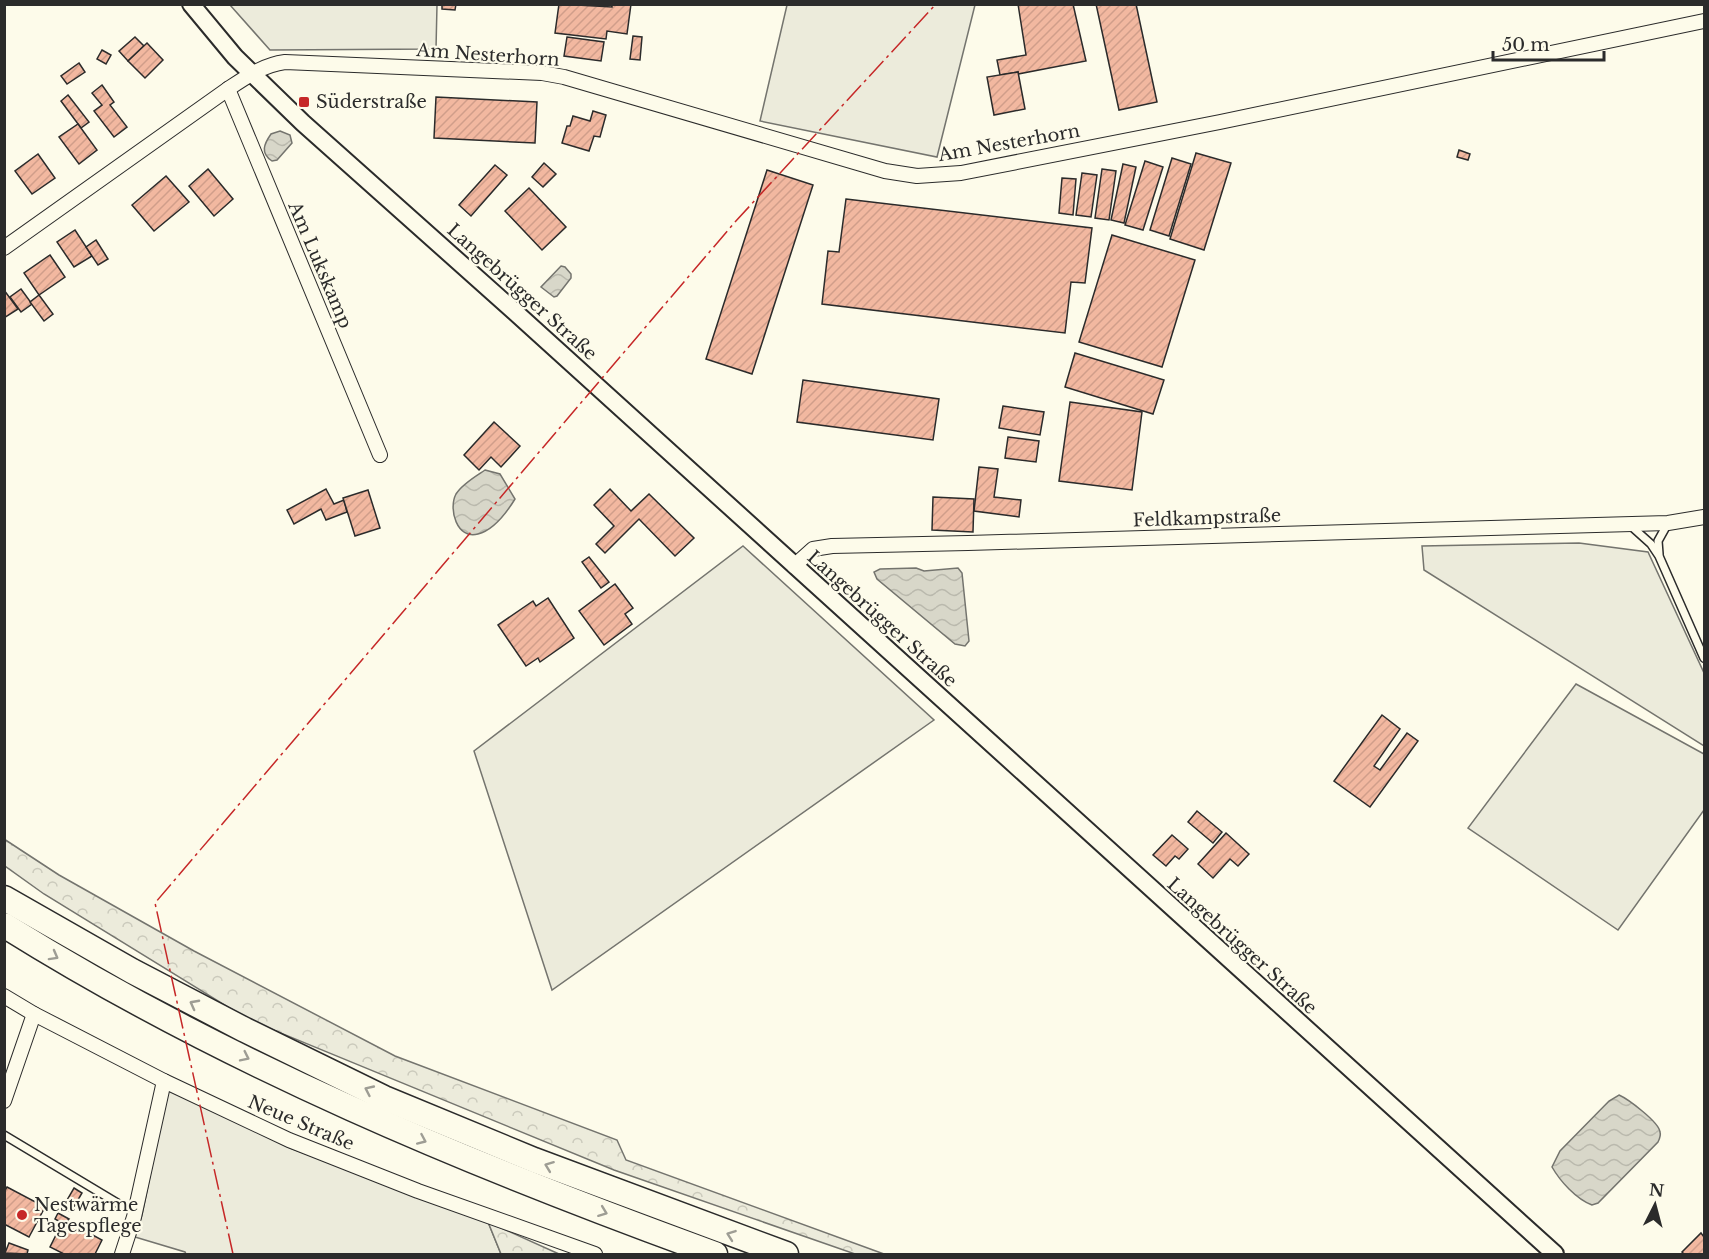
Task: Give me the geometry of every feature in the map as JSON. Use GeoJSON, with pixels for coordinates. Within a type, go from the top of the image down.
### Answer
{"type":"FeatureCollection","features":[{"type":"Feature","properties":{"kind":"highway"},"geometry":{"type":"LineString","coordinates":[[4,898],[132,971],[254,1035],[384,1098],[534,1160],[786,1254]]}},
{"type":"Feature","properties":{"kind":"highway"},"geometry":{"type":"LineString","coordinates":[[4,925],[50,954],[201,1036],[338,1103],[517,1180],[715,1254]]}},
{"type":"Feature","properties":{"kind":"street","name":"Langebrügger Straße"},"geometry":{"type":"LineString","coordinates":[[191,4],[251,74],[1555,1254]]}},
{"type":"Feature","properties":{"kind":"street","name":"Am Nesterhorn"},"geometry":{"type":"LineString","coordinates":[[251,74],[272,64],[285,62],[542,73],[585,82],[885,171],[917,176],[961,173],[1220,122],[1704,21]]}},
{"type":"Feature","properties":{"kind":"street"},"geometry":{"type":"LineString","coordinates":[[4,248],[251,74]]}},
{"type":"Feature","properties":{"kind":"street","name":"Am Lukskamp"},"geometry":{"type":"LineString","coordinates":[[228,89],[380,455]]}},
{"type":"Feature","properties":{"kind":"street","name":"Feldkampstraße"},"geometry":{"type":"LineString","coordinates":[[794,566],[813,549],[832,546],[1668,523],[1704,517]]}},
{"type":"Feature","properties":{"kind":"street","name":"Neue Straße"},"geometry":{"type":"LineString","coordinates":[[4,996],[164,1082],[289,1140],[418,1191],[595,1254]]}},
{"type":"Feature","properties":{"kind":"street"},"geometry":{"type":"LineString","coordinates":[[4,1101],[34,1014]]}},
{"type":"Feature","properties":{"kind":"street"},"geometry":{"type":"LineString","coordinates":[[122,1254],[134,1217],[164,1082]]}},
{"type":"Feature","properties":{"kind":"lane"},"geometry":{"type":"LineString","coordinates":[[1659,556],[1658,541],[1668,523]]}},
{"type":"Feature","properties":{"kind":"lane"},"geometry":{"type":"LineString","coordinates":[[1629,524],[1651,544],[1659,556],[1704,658]]}},
{"type":"Feature","properties":{"kind":"lane"},"geometry":{"type":"LineString","coordinates":[[4,1135],[124,1207]]}},
{"type":"Feature","properties":{"kind":"green space"},"geometry":{"type":"Polygon","coordinates":[[[230,5],[437,5],[436,49],[270,50],[230,5]]]}},
{"type":"Feature","properties":{"kind":"green space"},"geometry":{"type":"Polygon","coordinates":[[[787,5],[975,5],[937,157],[760,121],[787,5]]]}},
{"type":"Feature","properties":{"kind":"green space"},"geometry":{"type":"Polygon","coordinates":[[[1579,543],[1648,552],[1704,673],[1704,746],[1424,570],[1422,546],[1579,543]]]}},
{"type":"Feature","properties":{"kind":"green space"},"geometry":{"type":"Polygon","coordinates":[[[743,546],[934,720],[552,990],[474,751],[743,546]]]}},
{"type":"Feature","properties":{"kind":"green space"},"geometry":{"type":"Polygon","coordinates":[[[1576,684],[1704,754],[1704,810],[1618,930],[1468,828],[1576,684]]]}},
{"type":"Feature","properties":{"kind":"green space"},"geometry":{"type":"Polygon","coordinates":[[[4,839],[59,875],[194,951],[395,1056],[617,1140],[626,1160],[884,1254],[855,1254],[614,1170],[249,1020],[44,894],[5,866],[4,839]]]}},
{"type":"Feature","properties":{"kind":"green space"},"geometry":{"type":"Polygon","coordinates":[[[168,1087],[290,1148],[488,1222],[501,1254],[186,1254],[135,1237],[142,1215],[168,1087]]]}},
{"type":"Feature","properties":{"kind":"green space"},"geometry":{"type":"Polygon","coordinates":[[[488,1222],[559,1254],[501,1254],[488,1222]]]}},
{"type":"Feature","properties":{"kind":"water"},"geometry":{"type":"Polygon","coordinates":[[[280,131],[290,135],[292,143],[277,160],[272,161],[266,155],[265,145],[271,134],[280,131]]]}},
{"type":"Feature","properties":{"kind":"water"},"geometry":{"type":"Polygon","coordinates":[[[561,266],[571,274],[571,278],[554,297],[541,287],[561,266]]]}},
{"type":"Feature","properties":{"kind":"water"},"geometry":{"type":"Polygon","coordinates":[[[485,470],[500,474],[515,499],[495,525],[484,532],[471,535],[460,528],[456,522],[454,500],[456,494],[469,480],[485,470]]]}},
{"type":"Feature","properties":{"kind":"water"},"geometry":{"type":"Polygon","coordinates":[[[916,568],[924,571],[958,568],[962,573],[969,641],[965,646],[955,644],[877,579],[874,572],[880,569],[916,568]]]}},
{"type":"Feature","properties":{"kind":"water"},"geometry":{"type":"Polygon","coordinates":[[[1619,1095],[1649,1117],[1658,1128],[1660,1137],[1658,1142],[1598,1203],[1592,1205],[1569,1189],[1552,1167],[1560,1151],[1609,1101],[1619,1095]]]}},
{"type":"Feature","properties":{"kind":"building"},"geometry":{"type":"Polygon","coordinates":[[[442,4],[456,4],[455,10],[442,9],[442,4]]]}},
{"type":"Feature","properties":{"kind":"building"},"geometry":{"type":"Polygon","coordinates":[[[559,4],[612,7],[612,4],[631,4],[627,34],[607,31],[606,39],[555,33],[559,4]]]}},
{"type":"Feature","properties":{"kind":"building"},"geometry":{"type":"Polygon","coordinates":[[[1018,4],[1073,4],[1086,61],[1018,74],[1018,72],[1000,75],[997,60],[1026,55],[1018,4]]]}},
{"type":"Feature","properties":{"kind":"building"},"geometry":{"type":"Polygon","coordinates":[[[1096,4],[1136,4],[1157,102],[1119,110],[1096,4]]]}},
{"type":"Feature","properties":{"kind":"building"},"geometry":{"type":"Polygon","coordinates":[[[633,36],[642,37],[640,60],[630,59],[633,36]]]}},
{"type":"Feature","properties":{"kind":"building"},"geometry":{"type":"Polygon","coordinates":[[[135,37],[144,46],[128,61],[119,51],[135,37]]]}},
{"type":"Feature","properties":{"kind":"building"},"geometry":{"type":"Polygon","coordinates":[[[567,37],[604,42],[601,61],[564,56],[567,37]]]}},
{"type":"Feature","properties":{"kind":"building"},"geometry":{"type":"Polygon","coordinates":[[[147,43],[163,60],[145,78],[128,61],[147,43]]]}},
{"type":"Feature","properties":{"kind":"building"},"geometry":{"type":"Polygon","coordinates":[[[102,50],[111,55],[106,64],[97,59],[102,50]]]}},
{"type":"Feature","properties":{"kind":"building"},"geometry":{"type":"Polygon","coordinates":[[[79,63],[85,72],[67,84],[61,76],[79,63]]]}},
{"type":"Feature","properties":{"kind":"building"},"geometry":{"type":"Polygon","coordinates":[[[1018,72],[1025,109],[994,115],[987,77],[1018,72]]]}},
{"type":"Feature","properties":{"kind":"building"},"geometry":{"type":"Polygon","coordinates":[[[102,85],[114,102],[110,105],[127,127],[114,137],[94,111],[102,105],[92,93],[102,85]]]}},
{"type":"Feature","properties":{"kind":"building"},"geometry":{"type":"Polygon","coordinates":[[[68,95],[89,122],[81,128],[61,101],[68,95]]]}},
{"type":"Feature","properties":{"kind":"building"},"geometry":{"type":"Polygon","coordinates":[[[436,97],[537,102],[535,143],[434,138],[436,97]]]}},
{"type":"Feature","properties":{"kind":"building"},"geometry":{"type":"Polygon","coordinates":[[[593,111],[606,115],[600,137],[594,136],[589,151],[562,143],[573,116],[590,121],[593,111]]]}},
{"type":"Feature","properties":{"kind":"building"},"geometry":{"type":"Polygon","coordinates":[[[78,124],[97,150],[79,164],[59,137],[78,124]]]}},
{"type":"Feature","properties":{"kind":"building"},"geometry":{"type":"Polygon","coordinates":[[[1459,150],[1470,154],[1468,160],[1457,157],[1459,150]]]}},
{"type":"Feature","properties":{"kind":"building"},"geometry":{"type":"Polygon","coordinates":[[[1196,153],[1231,163],[1204,250],[1170,239],[1196,153]]]}},
{"type":"Feature","properties":{"kind":"building"},"geometry":{"type":"Polygon","coordinates":[[[38,154],[55,178],[32,194],[15,171],[38,154]]]}},
{"type":"Feature","properties":{"kind":"building"},"geometry":{"type":"Polygon","coordinates":[[[1172,158],[1191,164],[1169,236],[1150,230],[1172,158]]]}},
{"type":"Feature","properties":{"kind":"building"},"geometry":{"type":"Polygon","coordinates":[[[1145,161],[1163,167],[1143,230],[1125,225],[1145,161]]]}},
{"type":"Feature","properties":{"kind":"building"},"geometry":{"type":"Polygon","coordinates":[[[544,163],[556,174],[543,187],[532,177],[544,163]]]}},
{"type":"Feature","properties":{"kind":"building"},"geometry":{"type":"Polygon","coordinates":[[[1123,164],[1136,167],[1124,223],[1111,220],[1123,164]]]}},
{"type":"Feature","properties":{"kind":"building"},"geometry":{"type":"Polygon","coordinates":[[[495,165],[507,175],[471,216],[459,205],[495,165]]]}},
{"type":"Feature","properties":{"kind":"building"},"geometry":{"type":"Polygon","coordinates":[[[208,169],[233,199],[214,216],[189,186],[208,169]]]}},
{"type":"Feature","properties":{"kind":"building"},"geometry":{"type":"Polygon","coordinates":[[[1102,169],[1116,171],[1109,220],[1095,218],[1102,169]]]}},
{"type":"Feature","properties":{"kind":"building"},"geometry":{"type":"Polygon","coordinates":[[[767,170],[813,185],[752,374],[706,359],[767,170]]]}},
{"type":"Feature","properties":{"kind":"building"},"geometry":{"type":"Polygon","coordinates":[[[1082,173],[1097,175],[1091,217],[1076,215],[1082,173]]]}},
{"type":"Feature","properties":{"kind":"building"},"geometry":{"type":"Polygon","coordinates":[[[166,176],[189,202],[154,231],[132,205],[166,176]]]}},
{"type":"Feature","properties":{"kind":"building"},"geometry":{"type":"Polygon","coordinates":[[[1062,178],[1076,179],[1073,215],[1059,213],[1062,178]]]}},
{"type":"Feature","properties":{"kind":"building"},"geometry":{"type":"Polygon","coordinates":[[[529,188],[566,227],[542,250],[505,211],[529,188]]]}},
{"type":"Feature","properties":{"kind":"building"},"geometry":{"type":"Polygon","coordinates":[[[846,199],[1092,228],[1085,283],[1071,282],[1065,333],[822,304],[828,251],[839,252],[846,199]]]}},
{"type":"Feature","properties":{"kind":"building"},"geometry":{"type":"Polygon","coordinates":[[[75,230],[92,256],[74,267],[57,242],[75,230]]]}},
{"type":"Feature","properties":{"kind":"building"},"geometry":{"type":"Polygon","coordinates":[[[1112,235],[1195,260],[1162,367],[1079,342],[1112,235]]]}},
{"type":"Feature","properties":{"kind":"building"},"geometry":{"type":"Polygon","coordinates":[[[96,240],[108,259],[98,265],[86,247],[96,240]]]}},
{"type":"Feature","properties":{"kind":"building"},"geometry":{"type":"Polygon","coordinates":[[[50,255],[65,277],[39,295],[24,273],[50,255]]]}},
{"type":"Feature","properties":{"kind":"building"},"geometry":{"type":"Polygon","coordinates":[[[21,289],[32,304],[21,312],[10,297],[21,289]]]}},
{"type":"Feature","properties":{"kind":"building"},"geometry":{"type":"Polygon","coordinates":[[[4,290],[18,309],[4,318],[4,290]]]}},
{"type":"Feature","properties":{"kind":"building"},"geometry":{"type":"Polygon","coordinates":[[[39,295],[53,314],[44,321],[30,302],[39,295]]]}},
{"type":"Feature","properties":{"kind":"building"},"geometry":{"type":"Polygon","coordinates":[[[1075,353],[1164,380],[1153,414],[1065,387],[1075,353]]]}},
{"type":"Feature","properties":{"kind":"building"},"geometry":{"type":"Polygon","coordinates":[[[803,380],[939,399],[933,440],[797,422],[803,380]]]}},
{"type":"Feature","properties":{"kind":"building"},"geometry":{"type":"Polygon","coordinates":[[[1070,402],[1142,412],[1132,490],[1059,481],[1070,402]]]}},
{"type":"Feature","properties":{"kind":"building"},"geometry":{"type":"Polygon","coordinates":[[[1003,406],[1044,412],[1040,435],[999,428],[1003,406]]]}},
{"type":"Feature","properties":{"kind":"building"},"geometry":{"type":"Polygon","coordinates":[[[494,422],[520,446],[501,467],[491,457],[479,470],[464,455],[494,422]]]}},
{"type":"Feature","properties":{"kind":"building"},"geometry":{"type":"Polygon","coordinates":[[[1008,437],[1039,441],[1036,462],[1005,458],[1008,437]]]}},
{"type":"Feature","properties":{"kind":"building"},"geometry":{"type":"Polygon","coordinates":[[[979,467],[998,469],[994,497],[1021,500],[1019,517],[974,511],[979,467]]]}},
{"type":"Feature","properties":{"kind":"building"},"geometry":{"type":"Polygon","coordinates":[[[326,489],[334,504],[344,500],[347,512],[326,520],[321,509],[294,524],[287,510],[326,489]]]}},
{"type":"Feature","properties":{"kind":"building"},"geometry":{"type":"Polygon","coordinates":[[[610,489],[631,511],[649,494],[694,538],[675,556],[639,519],[605,553],[596,544],[614,526],[594,505],[610,489]]]}},
{"type":"Feature","properties":{"kind":"building"},"geometry":{"type":"Polygon","coordinates":[[[368,490],[380,528],[355,536],[343,498],[368,490]]]}},
{"type":"Feature","properties":{"kind":"building"},"geometry":{"type":"Polygon","coordinates":[[[933,497],[974,499],[973,532],[932,530],[933,497]]]}},
{"type":"Feature","properties":{"kind":"building"},"geometry":{"type":"Polygon","coordinates":[[[589,557],[609,582],[601,588],[582,562],[589,557]]]}},
{"type":"Feature","properties":{"kind":"building"},"geometry":{"type":"Polygon","coordinates":[[[615,584],[633,608],[625,614],[632,624],[604,645],[579,611],[615,584]]]}},
{"type":"Feature","properties":{"kind":"building"},"geometry":{"type":"Polygon","coordinates":[[[548,598],[574,638],[540,662],[538,658],[526,666],[498,625],[533,601],[536,606],[548,598]]]}},
{"type":"Feature","properties":{"kind":"building"},"geometry":{"type":"Polygon","coordinates":[[[1382,715],[1400,729],[1374,766],[1380,770],[1407,733],[1418,741],[1370,807],[1334,781],[1382,715]]]}},
{"type":"Feature","properties":{"kind":"building"},"geometry":{"type":"Polygon","coordinates":[[[1197,811],[1222,832],[1213,843],[1188,822],[1197,811]]]}},
{"type":"Feature","properties":{"kind":"building"},"geometry":{"type":"Polygon","coordinates":[[[1226,833],[1249,854],[1238,866],[1230,859],[1213,878],[1198,864],[1226,833]]]}},
{"type":"Feature","properties":{"kind":"building"},"geometry":{"type":"Polygon","coordinates":[[[1172,835],[1188,849],[1179,859],[1175,856],[1166,866],[1153,855],[1172,835]]]}},
{"type":"Feature","properties":{"kind":"building","name":"Nestwärme Tagespflege"},"geometry":{"type":"Polygon","coordinates":[[[7,1187],[45,1207],[29,1237],[4,1224],[4,1192],[7,1187]]]}},
{"type":"Feature","properties":{"kind":"building"},"geometry":{"type":"Polygon","coordinates":[[[74,1188],[82,1193],[71,1212],[63,1207],[74,1188]]]}},
{"type":"Feature","properties":{"kind":"building"},"geometry":{"type":"Polygon","coordinates":[[[58,1213],[69,1219],[67,1221],[102,1240],[95,1254],[64,1254],[50,1247],[62,1223],[55,1219],[58,1213]]]}},
{"type":"Feature","properties":{"kind":"building"},"geometry":{"type":"Polygon","coordinates":[[[1701,1233],[1704,1237],[1704,1254],[1684,1254],[1682,1252],[1701,1233]]]}},
{"type":"Feature","properties":{"kind":"building"},"geometry":{"type":"Polygon","coordinates":[[[9,1243],[28,1250],[27,1254],[5,1253],[9,1243]]]}},
{"type":"Feature","properties":{"kind":"power"},"geometry":{"type":"LineString","coordinates":[[233,1254],[155,903],[735,222],[936,4]]}},
{"type":"Feature","properties":{"kind":"place","name":"Süderstraße"},"geometry":{"type":"Point","coordinates":[304,102]}},
{"type":"Feature","properties":{"kind":"place","name":"Nestwärme Tagespflege"},"geometry":{"type":"Point","coordinates":[22,1215]}}]}
